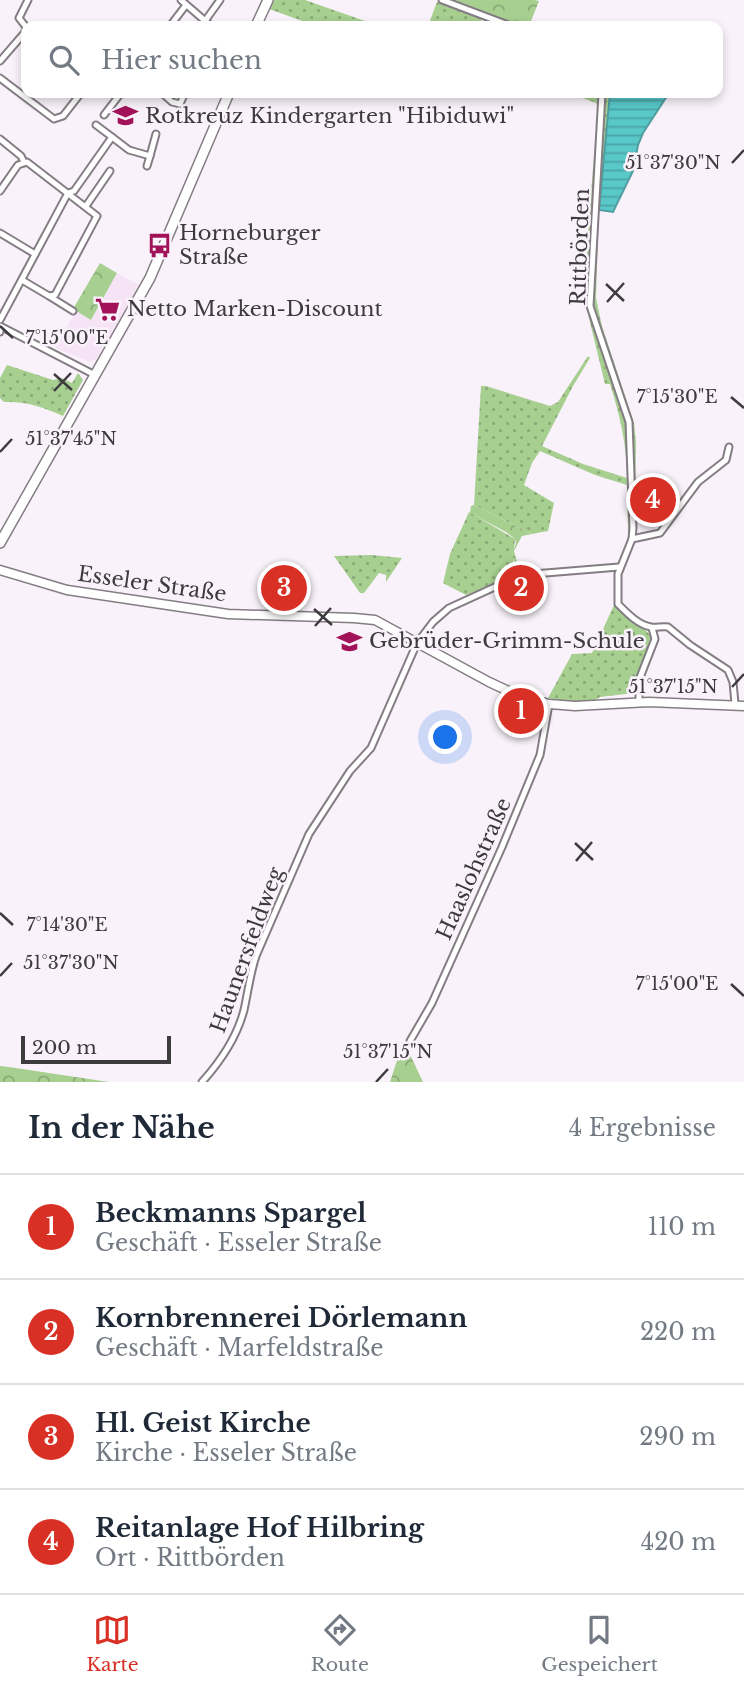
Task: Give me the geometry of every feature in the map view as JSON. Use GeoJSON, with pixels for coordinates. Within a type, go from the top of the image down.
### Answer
{"type":"FeatureCollection","features":[{"type":"Feature","properties":{"kind":"main road"},"geometry":{"type":"LineString","coordinates":[[258,21],[268,0]]}},
{"type":"Feature","properties":{"kind":"main road"},"geometry":{"type":"LineString","coordinates":[[0,543],[159,261],[227,98]]}},
{"type":"Feature","properties":{"kind":"main road","name":"Esseler Straße"},"geometry":{"type":"LineString","coordinates":[[0,570],[67,590],[228,614],[372,620],[385,624],[510,692],[550,704],[575,706],[639,702],[739,705]]}},
{"type":"Feature","properties":{"kind":"street"},"geometry":{"type":"LineString","coordinates":[[21,21],[19,18],[27,0]]}},
{"type":"Feature","properties":{"kind":"street"},"geometry":{"type":"LineString","coordinates":[[210,21],[220,0]]}},
{"type":"Feature","properties":{"kind":"street"},"geometry":{"type":"LineString","coordinates":[[442,0],[498,21]]}},
{"type":"Feature","properties":{"kind":"street"},"geometry":{"type":"LineString","coordinates":[[173,21],[184,2],[205,21]]}},
{"type":"Feature","properties":{"kind":"street"},"geometry":{"type":"LineString","coordinates":[[0,61],[21,35]]}},
{"type":"Feature","properties":{"kind":"street"},"geometry":{"type":"LineString","coordinates":[[0,78],[21,94]]}},
{"type":"Feature","properties":{"kind":"street"},"geometry":{"type":"LineString","coordinates":[[26,98],[54,119],[63,116],[77,98]]}},
{"type":"Feature","properties":{"kind":"street"},"geometry":{"type":"LineString","coordinates":[[104,116],[117,98]]}},
{"type":"Feature","properties":{"kind":"street"},"geometry":{"type":"LineString","coordinates":[[168,98],[180,104],[183,98]]}},
{"type":"Feature","properties":{"kind":"street","name":"Rittbörden"},"geometry":{"type":"LineString","coordinates":[[602,98],[590,306],[629,422],[632,539],[619,567],[618,604],[630,616],[652,628],[668,627],[724,667],[733,682],[739,705]]}},
{"type":"Feature","properties":{"kind":"street"},"geometry":{"type":"LineString","coordinates":[[96,125],[129,150],[150,156]]}},
{"type":"Feature","properties":{"kind":"street"},"geometry":{"type":"LineString","coordinates":[[147,166],[156,134]]}},
{"type":"Feature","properties":{"kind":"street"},"geometry":{"type":"LineString","coordinates":[[0,320],[68,193],[74,191],[112,137]]}},
{"type":"Feature","properties":{"kind":"street"},"geometry":{"type":"LineString","coordinates":[[0,139],[21,156],[24,162],[31,164],[95,213],[96,219],[57,292],[49,296]]}},
{"type":"Feature","properties":{"kind":"street"},"geometry":{"type":"LineString","coordinates":[[0,191],[24,162]]}},
{"type":"Feature","properties":{"kind":"street"},"geometry":{"type":"LineString","coordinates":[[86,206],[110,171]]}},
{"type":"Feature","properties":{"kind":"street"},"geometry":{"type":"LineString","coordinates":[[0,233],[35,254]]}},
{"type":"Feature","properties":{"kind":"street"},"geometry":{"type":"LineString","coordinates":[[22,280],[73,311]]}},
{"type":"Feature","properties":{"kind":"street"},"geometry":{"type":"LineString","coordinates":[[0,326],[95,375]]}},
{"type":"Feature","properties":{"kind":"street"},"geometry":{"type":"LineString","coordinates":[[632,539],[660,533],[698,482],[726,460],[729,447]]}},
{"type":"Feature","properties":{"kind":"street","name":"Haunersfeldweg"},"geometry":{"type":"LineString","coordinates":[[202,1082],[218,1064],[240,1022],[256,956],[309,834],[349,771],[371,748],[417,643],[433,622],[449,608],[521,575],[619,567]]}},
{"type":"Feature","properties":{"kind":"street"},"geometry":{"type":"LineString","coordinates":[[639,702],[639,680],[655,639],[652,628]]}},
{"type":"Feature","properties":{"kind":"street","name":"Haaslohstraße"},"geometry":{"type":"LineString","coordinates":[[410,1041],[432,1003],[502,848],[540,755],[550,704]]}},
{"type":"Feature","properties":{"kind":"shaded area"},"geometry":{"type":"Polygon","coordinates":[[[117,273],[139,285],[96,359],[90,362],[55,348],[76,311],[92,319],[117,273]]]}},
{"type":"Feature","properties":{"kind":"green space"},"geometry":{"type":"Polygon","coordinates":[[[273,0],[305,0],[365,21],[302,21],[269,9],[273,0]]]}},
{"type":"Feature","properties":{"kind":"green space"},"geometry":{"type":"Polygon","coordinates":[[[450,0],[539,1],[531,21],[507,21],[450,0]]]}},
{"type":"Feature","properties":{"kind":"green space"},"geometry":{"type":"Polygon","coordinates":[[[437,2],[482,19],[481,21],[430,21],[437,2]]]}},
{"type":"Feature","properties":{"kind":"green space"},"geometry":{"type":"Polygon","coordinates":[[[583,98],[610,98],[599,207],[596,298],[602,326],[634,423],[635,536],[628,535],[627,485],[595,475],[540,451],[532,463],[524,485],[554,503],[548,531],[532,534],[474,505],[481,386],[550,406],[558,402],[588,356],[590,358],[542,446],[583,464],[627,478],[620,419],[610,384],[605,384],[586,306],[587,245],[598,104],[583,98]]]}},
{"type":"Feature","properties":{"kind":"green space"},"geometry":{"type":"Polygon","coordinates":[[[100,263],[117,273],[91,320],[73,309],[100,263]]]}},
{"type":"Feature","properties":{"kind":"green space"},"geometry":{"type":"Polygon","coordinates":[[[7,365],[53,380],[62,378],[72,383],[78,373],[83,380],[63,416],[35,405],[4,402],[0,398],[0,378],[7,365]]]}},
{"type":"Feature","properties":{"kind":"green space"},"geometry":{"type":"Polygon","coordinates":[[[474,505],[532,534],[522,536],[514,551],[520,573],[518,574],[512,555],[515,539],[470,513],[471,506],[474,505]]]}},
{"type":"Feature","properties":{"kind":"green space"},"geometry":{"type":"Polygon","coordinates":[[[469,512],[515,539],[513,561],[518,574],[466,595],[443,583],[450,554],[469,512]]]}},
{"type":"Feature","properties":{"kind":"green space"},"geometry":{"type":"Polygon","coordinates":[[[372,555],[402,558],[386,582],[386,575],[379,573],[364,593],[360,593],[334,556],[372,555]]]}},
{"type":"Feature","properties":{"kind":"green space"},"geometry":{"type":"Polygon","coordinates":[[[615,603],[651,637],[636,679],[634,693],[600,697],[594,701],[548,698],[572,654],[592,653],[615,603]]]}},
{"type":"Feature","properties":{"kind":"green space"},"geometry":{"type":"Polygon","coordinates":[[[406,1046],[423,1082],[390,1082],[401,1048],[404,1050],[406,1046]]]}},
{"type":"Feature","properties":{"kind":"green space"},"geometry":{"type":"Polygon","coordinates":[[[0,1066],[9,1067],[109,1082],[0,1082],[0,1066]]]}},
{"type":"Feature","properties":{"kind":"water"},"geometry":{"type":"Polygon","coordinates":[[[610,98],[666,98],[643,133],[633,171],[613,212],[599,210],[610,98]]]}},
{"type":"Feature","properties":{"kind":"place","name":"Rotkreuz Kindergarten \"Hibiduwi\""},"geometry":{"type":"Point","coordinates":[125,116]}},
{"type":"Feature","properties":{"kind":"place","name":"Horneburger Straße"},"geometry":{"type":"Point","coordinates":[159,245]}},
{"type":"Feature","properties":{"kind":"place","name":"Netto Marken-Discount"},"geometry":{"type":"Point","coordinates":[107,309]}},
{"type":"Feature","properties":{"kind":"place","name":"Reitanlage Hof Hilbring"},"geometry":{"type":"Point","coordinates":[653,500]}},
{"type":"Feature","properties":{"kind":"place","name":"Hl. Geist Kirche"},"geometry":{"type":"Point","coordinates":[284,588]}},
{"type":"Feature","properties":{"kind":"place","name":"Kornbrennerei Dörlemann"},"geometry":{"type":"Point","coordinates":[521,588]}},
{"type":"Feature","properties":{"kind":"place","name":"Gebrüder-Grimm-Schule"},"geometry":{"type":"Point","coordinates":[349,641]}},
{"type":"Feature","properties":{"kind":"place","name":"Beckmanns Spargel"},"geometry":{"type":"Point","coordinates":[521,711]}}]}
